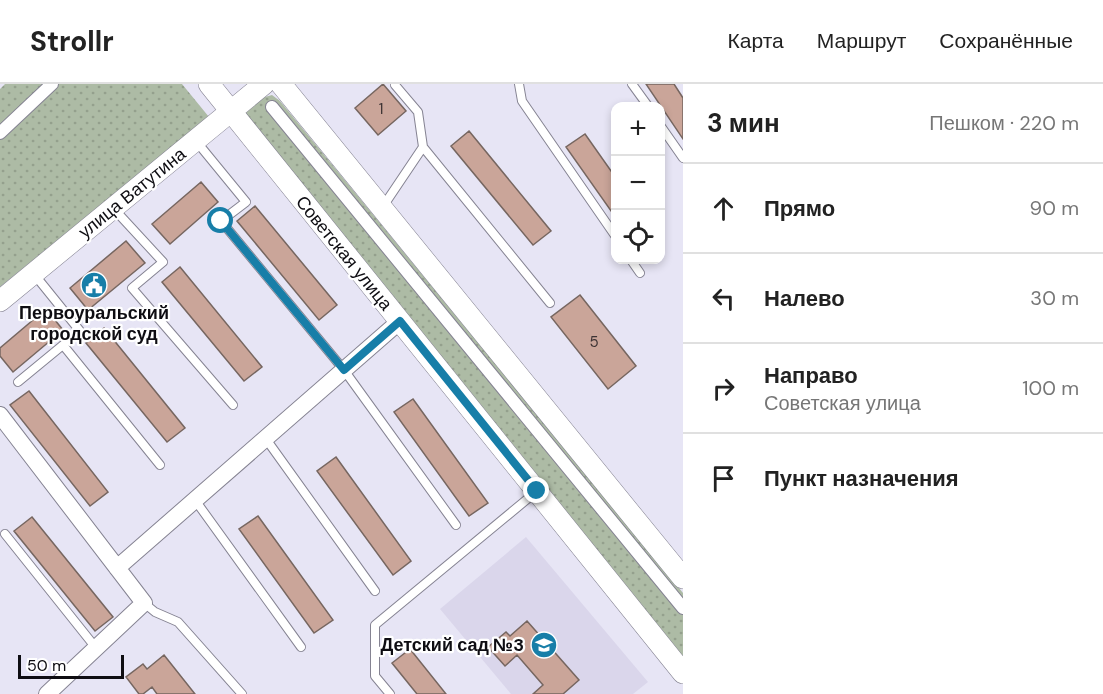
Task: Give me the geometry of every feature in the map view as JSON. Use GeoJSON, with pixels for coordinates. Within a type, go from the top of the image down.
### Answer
{"type":"FeatureCollection","features":[{"type":"Feature","properties":{"kind":"street"},"geometry":{"type":"LineString","coordinates":[[0,133],[52,84]]}},
{"type":"Feature","properties":{"kind":"street","name":"Советская улица"},"geometry":{"type":"LineString","coordinates":[[209,84],[683,673]]}},
{"type":"Feature","properties":{"kind":"street","name":"улица Ватутина"},"geometry":{"type":"LineString","coordinates":[[0,301],[264,84]]}},
{"type":"Feature","properties":{"kind":"street"},"geometry":{"type":"LineString","coordinates":[[281,84],[683,578]]}},
{"type":"Feature","properties":{"kind":"street"},"geometry":{"type":"LineString","coordinates":[[272,107],[683,608]]}},
{"type":"Feature","properties":{"kind":"street"},"geometry":{"type":"LineString","coordinates":[[117,568],[400,321]]}},
{"type":"Feature","properties":{"kind":"street"},"geometry":{"type":"LineString","coordinates":[[0,415],[144,603],[47,694]]}},
{"type":"Feature","properties":{"kind":"lane"},"geometry":{"type":"LineString","coordinates":[[519,84],[522,101],[611,231]]}},
{"type":"Feature","properties":{"kind":"lane"},"geometry":{"type":"LineString","coordinates":[[632,84],[645,102]]}},
{"type":"Feature","properties":{"kind":"lane"},"geometry":{"type":"LineString","coordinates":[[395,85],[418,112],[423,147],[550,303]]}},
{"type":"Feature","properties":{"kind":"lane"},"geometry":{"type":"LineString","coordinates":[[665,132],[683,158]]}},
{"type":"Feature","properties":{"kind":"lane"},"geometry":{"type":"LineString","coordinates":[[196,141],[246,202],[221,221],[344,370],[456,525]]}},
{"type":"Feature","properties":{"kind":"lane"},"geometry":{"type":"LineString","coordinates":[[382,208],[423,147]]}},
{"type":"Feature","properties":{"kind":"lane"},"geometry":{"type":"LineString","coordinates":[[113,208],[163,261],[132,288],[233,405]]}},
{"type":"Feature","properties":{"kind":"lane"},"geometry":{"type":"LineString","coordinates":[[634,264],[640,273]]}},
{"type":"Feature","properties":{"kind":"lane"},"geometry":{"type":"LineString","coordinates":[[18,382],[80,331],[33,274]]}},
{"type":"Feature","properties":{"kind":"lane"},"geometry":{"type":"LineString","coordinates":[[63,345],[160,465]]}},
{"type":"Feature","properties":{"kind":"lane"},"geometry":{"type":"LineString","coordinates":[[266,438],[375,591]]}},
{"type":"Feature","properties":{"kind":"lane"},"geometry":{"type":"LineString","coordinates":[[390,694],[375,676],[375,625],[537,491]]}},
{"type":"Feature","properties":{"kind":"lane"},"geometry":{"type":"LineString","coordinates":[[195,500],[301,646]]}},
{"type":"Feature","properties":{"kind":"lane"},"geometry":{"type":"LineString","coordinates":[[5,534],[96,648]]}},
{"type":"Feature","properties":{"kind":"lane"},"geometry":{"type":"LineString","coordinates":[[144,603],[155,612],[178,622],[242,694]]}},
{"type":"Feature","properties":{"kind":"shaded area","name":"Детский сад №3"},"geometry":{"type":"Polygon","coordinates":[[[526,537],[648,682],[633,694],[511,694],[440,609],[526,537]]]}},
{"type":"Feature","properties":{"kind":"green space"},"geometry":{"type":"Polygon","coordinates":[[[5,84],[182,84],[209,117],[0,287],[0,89],[5,84]]]}},
{"type":"Feature","properties":{"kind":"green space"},"geometry":{"type":"Polygon","coordinates":[[[272,95],[280,101],[683,593],[683,660],[243,114],[265,97],[272,95]]]}},
{"type":"Feature","properties":{"kind":"building"},"geometry":{"type":"Polygon","coordinates":[[[383,84],[406,111],[378,135],[355,108],[383,84]]]}},
{"type":"Feature","properties":{"kind":"building"},"geometry":{"type":"Polygon","coordinates":[[[646,84],[674,84],[683,98],[683,139],[665,112],[665,102],[658,102],[646,84]]]}},
{"type":"Feature","properties":{"kind":"building"},"geometry":{"type":"Polygon","coordinates":[[[469,131],[551,231],[533,245],[451,146],[469,131]]]}},
{"type":"Feature","properties":{"kind":"building"},"geometry":{"type":"Polygon","coordinates":[[[585,134],[611,171],[611,211],[566,147],[585,134]]]}},
{"type":"Feature","properties":{"kind":"building"},"geometry":{"type":"Polygon","coordinates":[[[201,182],[218,202],[170,244],[152,224],[201,182]]]}},
{"type":"Feature","properties":{"kind":"building"},"geometry":{"type":"Polygon","coordinates":[[[255,206],[337,305],[319,320],[237,221],[255,206]]]}},
{"type":"Feature","properties":{"kind":"building"},"geometry":{"type":"Polygon","coordinates":[[[126,241],[145,263],[88,310],[70,288],[126,241]]]}},
{"type":"Feature","properties":{"kind":"building"},"geometry":{"type":"Polygon","coordinates":[[[180,267],[262,367],[244,381],[162,282],[180,267]]]}},
{"type":"Feature","properties":{"kind":"building"},"geometry":{"type":"Polygon","coordinates":[[[580,295],[636,366],[608,389],[551,317],[580,295]]]}},
{"type":"Feature","properties":{"kind":"building"},"geometry":{"type":"Polygon","coordinates":[[[46,309],[63,330],[13,372],[0,356],[0,348],[46,309]]]}},
{"type":"Feature","properties":{"kind":"building"},"geometry":{"type":"Polygon","coordinates":[[[104,328],[185,428],[167,442],[86,343],[104,328]]]}},
{"type":"Feature","properties":{"kind":"building"},"geometry":{"type":"Polygon","coordinates":[[[29,391],[108,492],[90,506],[10,405],[29,391]]]}},
{"type":"Feature","properties":{"kind":"building"},"geometry":{"type":"Polygon","coordinates":[[[413,399],[488,503],[469,516],[394,412],[413,399]]]}},
{"type":"Feature","properties":{"kind":"building"},"geometry":{"type":"Polygon","coordinates":[[[336,457],[411,561],[393,575],[317,471],[336,457]]]}},
{"type":"Feature","properties":{"kind":"building"},"geometry":{"type":"Polygon","coordinates":[[[258,516],[333,620],[314,633],[239,529],[258,516]]]}},
{"type":"Feature","properties":{"kind":"building"},"geometry":{"type":"Polygon","coordinates":[[[32,517],[113,617],[95,631],[14,531],[32,517]]]}},
{"type":"Feature","properties":{"kind":"building"},"geometry":{"type":"Polygon","coordinates":[[[527,621],[579,680],[563,694],[533,694],[543,685],[517,655],[505,666],[488,647],[506,632],[510,636],[527,621]]]}},
{"type":"Feature","properties":{"kind":"building"},"geometry":{"type":"Polygon","coordinates":[[[410,649],[446,694],[417,694],[392,663],[410,649]]]}},
{"type":"Feature","properties":{"kind":"building"},"geometry":{"type":"Polygon","coordinates":[[[164,655],[195,694],[157,694],[152,687],[143,694],[139,694],[126,677],[143,664],[147,669],[164,655]]]}},
{"type":"Feature","properties":{"kind":"place","name":"Первоуральский городской суд"},"geometry":{"type":"Point","coordinates":[94,285]}},
{"type":"Feature","properties":{"kind":"place","name":"Детский сад №3"},"geometry":{"type":"Point","coordinates":[544,645]}},
{"type":"Feature","properties":{"kind":"route"},"geometry":{"type":"LineString","coordinates":[[221,221],[344,370],[400,321],[537,491]]}}]}
